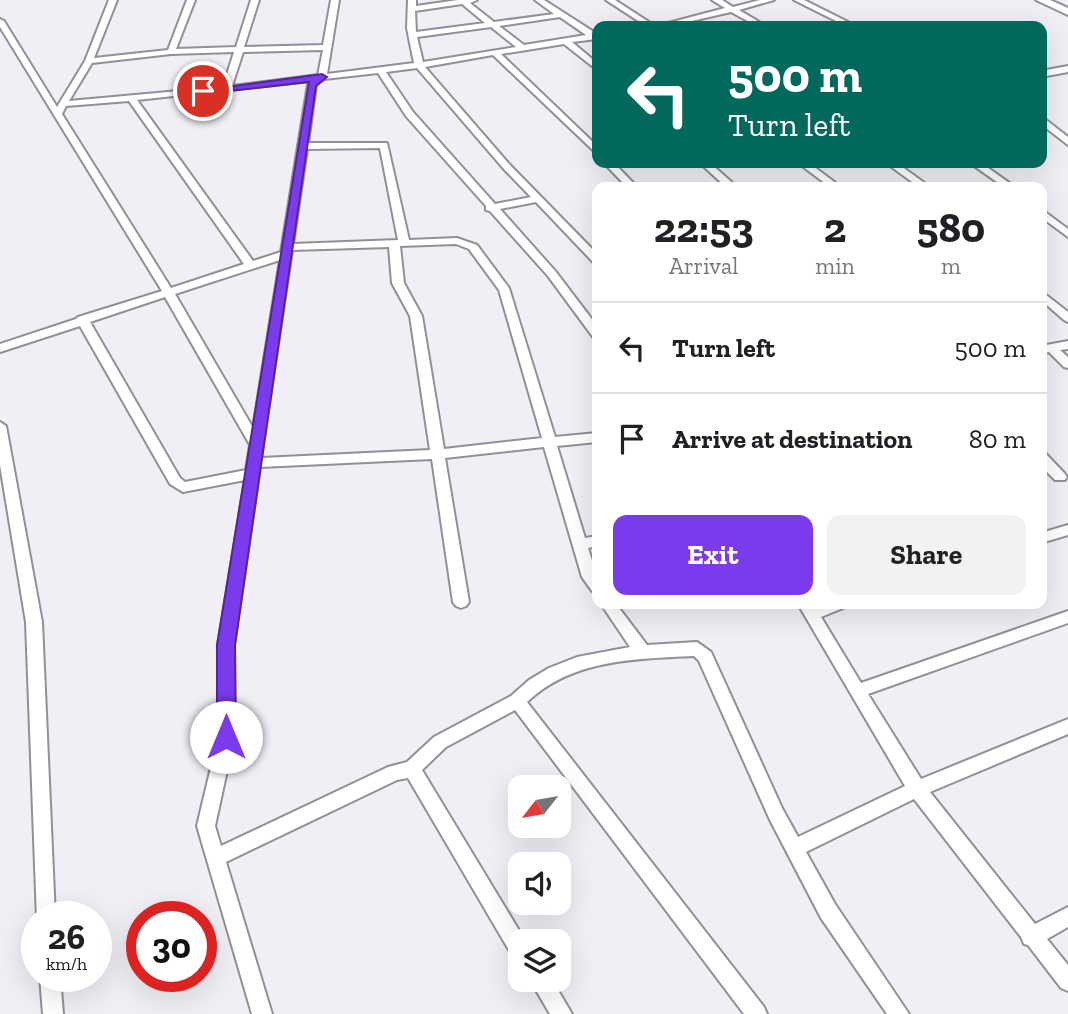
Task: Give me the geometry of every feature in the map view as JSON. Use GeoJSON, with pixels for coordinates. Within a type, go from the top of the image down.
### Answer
{"type":"FeatureCollection","features":[{"type":"Feature","properties":{"kind":"street"},"geometry":{"type":"LineString","coordinates":[[57,114],[89,61],[113,0]]}},
{"type":"Feature","properties":{"kind":"street"},"geometry":{"type":"LineString","coordinates":[[171,52],[191,0]]}},
{"type":"Feature","properties":{"kind":"street"},"geometry":{"type":"LineString","coordinates":[[227,89],[255,0]]}},
{"type":"Feature","properties":{"kind":"street"},"geometry":{"type":"LineString","coordinates":[[262,1014],[206,826],[226,737],[226,645],[302,146],[312,85],[322,77],[335,0]]}},
{"type":"Feature","properties":{"kind":"street"},"geometry":{"type":"LineString","coordinates":[[475,0],[412,5],[412,35],[419,65],[506,166],[592,255]]}},
{"type":"Feature","properties":{"kind":"street"},"geometry":{"type":"LineString","coordinates":[[539,0],[592,34]]}},
{"type":"Feature","properties":{"kind":"street"},"geometry":{"type":"LineString","coordinates":[[610,0],[643,21]]}},
{"type":"Feature","properties":{"kind":"street"},"geometry":{"type":"LineString","coordinates":[[716,0],[753,21]]}},
{"type":"Feature","properties":{"kind":"street"},"geometry":{"type":"LineString","coordinates":[[682,21],[770,0]]}},
{"type":"Feature","properties":{"kind":"street"},"geometry":{"type":"LineString","coordinates":[[797,0],[841,21]]}},
{"type":"Feature","properties":{"kind":"street"},"geometry":{"type":"LineString","coordinates":[[1041,0],[1068,12]]}},
{"type":"Feature","properties":{"kind":"street"},"geometry":{"type":"LineString","coordinates":[[464,2],[521,47]]}},
{"type":"Feature","properties":{"kind":"street"},"geometry":{"type":"LineString","coordinates":[[412,35],[560,15]]}},
{"type":"Feature","properties":{"kind":"street"},"geometry":{"type":"LineString","coordinates":[[0,21],[169,294],[257,446]]}},
{"type":"Feature","properties":{"kind":"street"},"geometry":{"type":"LineString","coordinates":[[64,104],[227,89],[381,70],[592,37]]}},
{"type":"Feature","properties":{"kind":"street"},"geometry":{"type":"LineString","coordinates":[[566,41],[592,64]]}},
{"type":"Feature","properties":{"kind":"street"},"geometry":{"type":"LineString","coordinates":[[89,61],[171,52],[327,47]]}},
{"type":"Feature","properties":{"kind":"street"},"geometry":{"type":"LineString","coordinates":[[494,52],[592,146]]}},
{"type":"Feature","properties":{"kind":"street"},"geometry":{"type":"LineString","coordinates":[[381,70],[409,114],[490,208],[552,274],[592,327]]}},
{"type":"Feature","properties":{"kind":"street"},"geometry":{"type":"LineString","coordinates":[[1063,70],[1068,79]]}},
{"type":"Feature","properties":{"kind":"street"},"geometry":{"type":"LineString","coordinates":[[131,97],[250,265]]}},
{"type":"Feature","properties":{"kind":"street"},"geometry":{"type":"LineString","coordinates":[[1047,124],[1068,142]]}},
{"type":"Feature","properties":{"kind":"street"},"geometry":{"type":"LineString","coordinates":[[302,146],[384,145],[399,243],[398,283],[416,316],[461,602]]}},
{"type":"Feature","properties":{"kind":"street"},"geometry":{"type":"LineString","coordinates":[[614,168],[627,182]]}},
{"type":"Feature","properties":{"kind":"street"},"geometry":{"type":"LineString","coordinates":[[711,168],[726,182]]}},
{"type":"Feature","properties":{"kind":"street"},"geometry":{"type":"LineString","coordinates":[[810,168],[829,182]]}},
{"type":"Feature","properties":{"kind":"street"},"geometry":{"type":"LineString","coordinates":[[898,168],[918,182]]}},
{"type":"Feature","properties":{"kind":"street"},"geometry":{"type":"LineString","coordinates":[[982,168],[1003,182]]}},
{"type":"Feature","properties":{"kind":"street"},"geometry":{"type":"LineString","coordinates":[[490,208],[538,199]]}},
{"type":"Feature","properties":{"kind":"street"},"geometry":{"type":"LineString","coordinates":[[1047,218],[1068,234]]}},
{"type":"Feature","properties":{"kind":"street"},"geometry":{"type":"LineString","coordinates":[[0,348],[82,319],[169,294],[286,251],[399,243],[466,243],[505,290],[592,581]]}},
{"type":"Feature","properties":{"kind":"street"},"geometry":{"type":"LineString","coordinates":[[1047,299],[1068,318]]}},
{"type":"Feature","properties":{"kind":"street"},"geometry":{"type":"LineString","coordinates":[[82,319],[175,481],[183,487],[253,468],[438,454],[592,438]]}},
{"type":"Feature","properties":{"kind":"street"},"geometry":{"type":"LineString","coordinates":[[1047,349],[1068,345]]}},
{"type":"Feature","properties":{"kind":"street"},"geometry":{"type":"LineString","coordinates":[[1047,350],[1068,363]]}},
{"type":"Feature","properties":{"kind":"street"},"geometry":{"type":"LineString","coordinates":[[0,426],[34,622],[45,901]]}},
{"type":"Feature","properties":{"kind":"street"},"geometry":{"type":"LineString","coordinates":[[1047,463],[1065,480]]}},
{"type":"Feature","properties":{"kind":"street"},"geometry":{"type":"LineString","coordinates":[[1047,536],[1068,530]]}},
{"type":"Feature","properties":{"kind":"street"},"geometry":{"type":"LineString","coordinates":[[579,544],[592,542]]}},
{"type":"Feature","properties":{"kind":"street"},"geometry":{"type":"LineString","coordinates":[[612,609],[643,653]]}},
{"type":"Feature","properties":{"kind":"street"},"geometry":{"type":"LineString","coordinates":[[809,609],[917,789],[1068,981]]}},
{"type":"Feature","properties":{"kind":"street"},"geometry":{"type":"LineString","coordinates":[[857,691],[1068,617]]}},
{"type":"Feature","properties":{"kind":"street"},"geometry":{"type":"LineString","coordinates":[[215,858],[394,773],[412,769],[440,742],[517,701],[524,693],[565,668],[596,658],[697,649],[705,657],[794,848],[828,911],[899,1014]]}},
{"type":"Feature","properties":{"kind":"street"},"geometry":{"type":"LineString","coordinates":[[517,701],[757,1014]]}},
{"type":"Feature","properties":{"kind":"street"},"geometry":{"type":"LineString","coordinates":[[794,848],[917,789],[1068,726]]}},
{"type":"Feature","properties":{"kind":"street"},"geometry":{"type":"LineString","coordinates":[[412,769],[508,930]]}},
{"type":"Feature","properties":{"kind":"street"},"geometry":{"type":"LineString","coordinates":[[1031,937],[1068,917]]}},
{"type":"Feature","properties":{"kind":"street"},"geometry":{"type":"LineString","coordinates":[[51,992],[52,1014]]}},
{"type":"Feature","properties":{"kind":"street"},"geometry":{"type":"LineString","coordinates":[[548,992],[562,1014]]}},
{"type":"Feature","properties":{"kind":"route"},"geometry":{"type":"LineString","coordinates":[[203,91],[322,77],[312,85],[226,645],[226,737]]}}]}
